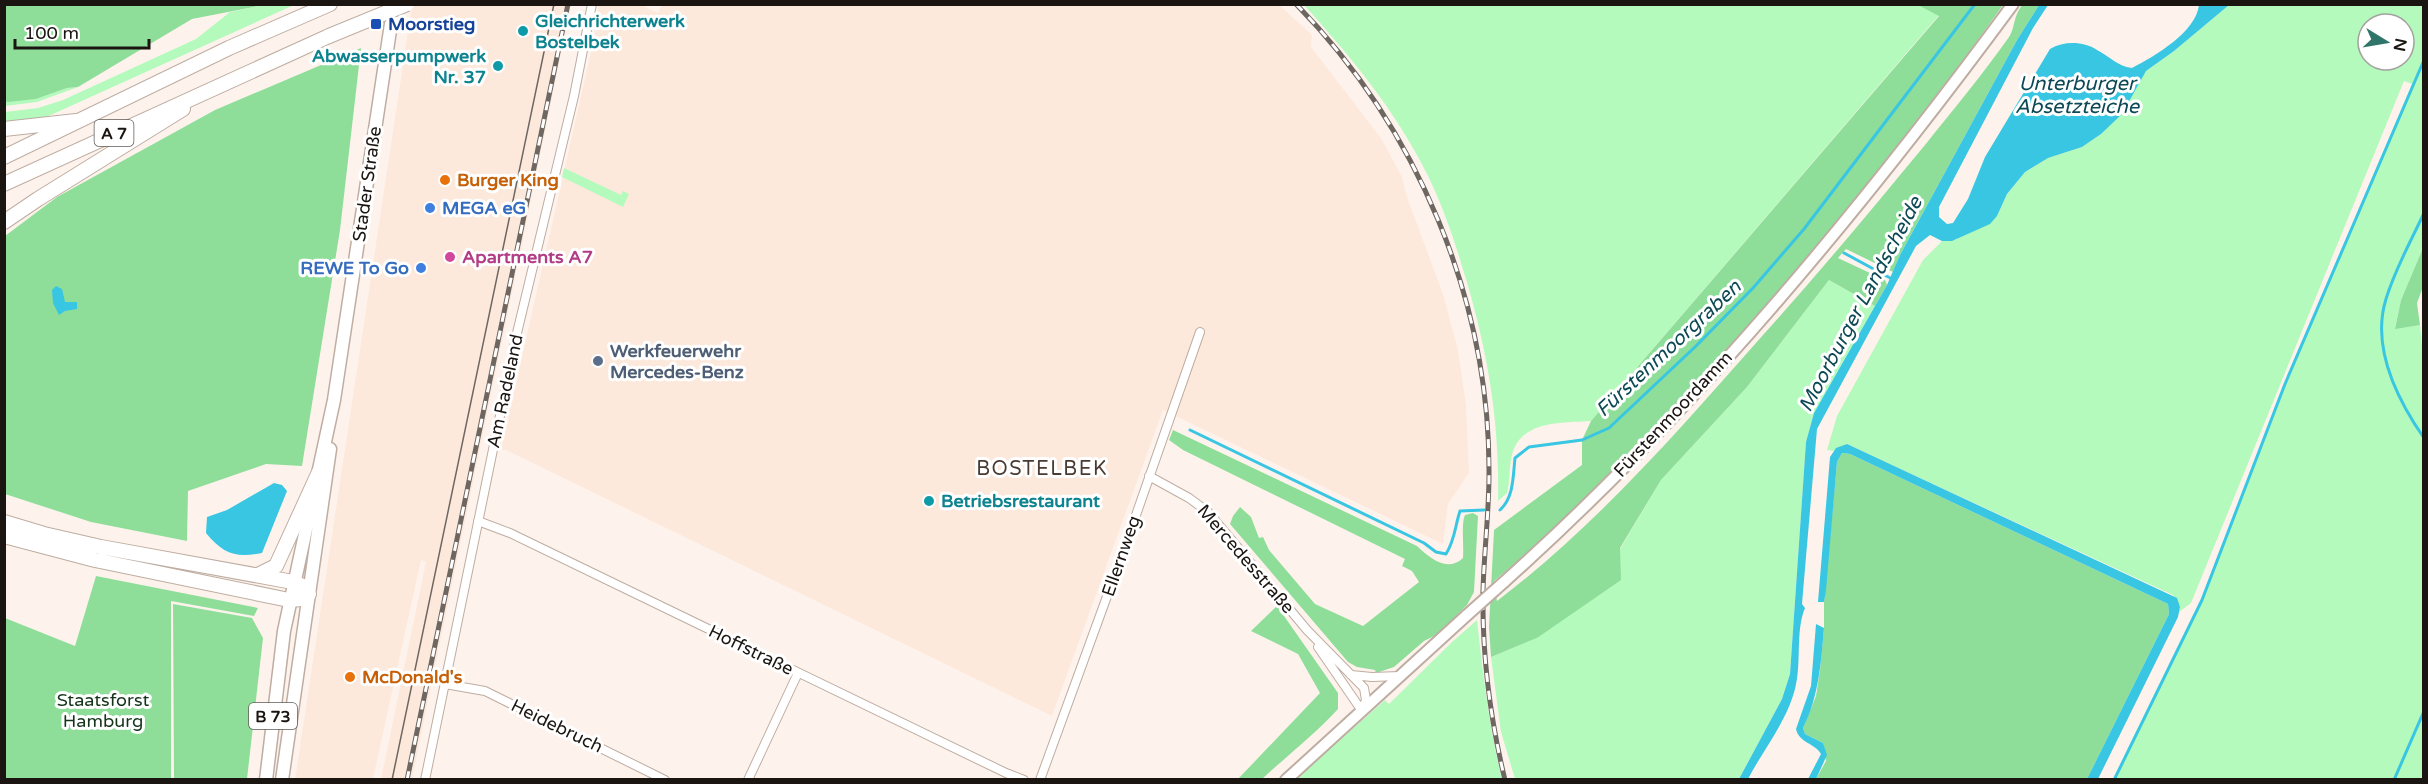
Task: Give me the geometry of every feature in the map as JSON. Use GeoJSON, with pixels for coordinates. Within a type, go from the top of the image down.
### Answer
{"type":"FeatureCollection","features":[{"type":"Feature","properties":{"kind":"highway","name":"A 7"},"geometry":{"type":"LineString","coordinates":[[4,157],[229,48],[330,4]]}},
{"type":"Feature","properties":{"kind":"highway","name":"A 7"},"geometry":{"type":"LineString","coordinates":[[4,184],[224,82],[407,4]]}},
{"type":"Feature","properties":{"kind":"highway"},"geometry":{"type":"LineString","coordinates":[[4,222],[224,82]]}},
{"type":"Feature","properties":{"kind":"highway"},"geometry":{"type":"LineString","coordinates":[[4,129],[81,121]]}},
{"type":"Feature","properties":{"kind":"highway"},"geometry":{"type":"LineString","coordinates":[[258,575],[276,566],[319,472]]}},
{"type":"Feature","properties":{"kind":"highway"},"geometry":{"type":"LineString","coordinates":[[4,522],[100,547],[293,582],[303,586],[309,594],[302,599],[289,600],[95,560],[4,536]]}},
{"type":"Feature","properties":{"kind":"main road","name":"Stader Straße"},"geometry":{"type":"LineString","coordinates":[[266,780],[280,654],[289,600],[334,400],[394,4]]}},
{"type":"Feature","properties":{"kind":"main road","name":"Fürstenmoordamm"},"geometry":{"type":"LineString","coordinates":[[1286,780],[1598,495],[1727,357],[1851,214],[1960,76],[2013,4]]}},
{"type":"Feature","properties":{"kind":"main road","name":"Stader Straße"},"geometry":{"type":"LineString","coordinates":[[282,780],[328,471],[334,400]]}},
{"type":"Feature","properties":{"kind":"street","name":"Am Radeland"},"geometry":{"type":"LineString","coordinates":[[425,780],[524,299],[570,111],[592,4]]}},
{"type":"Feature","properties":{"kind":"street","name":"Ellernweg"},"geometry":{"type":"LineString","coordinates":[[1040,780],[1200,332]]}},
{"type":"Feature","properties":{"kind":"street","name":"Mercedesstraße"},"geometry":{"type":"LineString","coordinates":[[1149,476],[1189,498],[1208,512],[1307,630],[1365,691],[1366,700],[1362,711]]}},
{"type":"Feature","properties":{"kind":"street","name":"Hoffstraße"},"geometry":{"type":"LineString","coordinates":[[478,521],[510,533],[1024,780]]}},
{"type":"Feature","properties":{"kind":"street","name":"Mercedesstraße"},"geometry":{"type":"LineString","coordinates":[[1307,630],[1362,711]]}},
{"type":"Feature","properties":{"kind":"street"},"geometry":{"type":"LineString","coordinates":[[748,780],[798,673]]}},
{"type":"Feature","properties":{"kind":"street"},"geometry":{"type":"LineString","coordinates":[[1351,675],[1400,676]]}},
{"type":"Feature","properties":{"kind":"street","name":"Heidebruch"},"geometry":{"type":"LineString","coordinates":[[445,684],[485,691],[665,780]]}},
{"type":"Feature","properties":{"kind":"shaded area"},"geometry":{"type":"Polygon","coordinates":[[[662,4],[1278,4],[1312,35],[1311,47],[1381,138],[1402,177],[1407,197],[1443,294],[1458,350],[1466,405],[1469,473],[1448,504],[1443,544],[1163,410],[1052,716],[506,450],[501,450],[595,34],[599,5],[642,5],[658,13],[662,4]]]}},
{"type":"Feature","properties":{"kind":"shaded area"},"geometry":{"type":"Polygon","coordinates":[[[412,5],[571,5],[412,779],[381,779],[426,562],[421,560],[373,779],[295,780],[412,5]]]}},
{"type":"Feature","properties":{"kind":"green space"},"geometry":{"type":"Polygon","coordinates":[[[1918,4],[1939,15],[1591,421],[1542,426],[1522,437],[1515,447],[1511,460],[1507,493],[1498,501],[1497,439],[1490,380],[1470,292],[1442,207],[1415,151],[1387,106],[1355,64],[1304,5],[1918,4]]]}},
{"type":"Feature","properties":{"kind":"green space"},"geometry":{"type":"Polygon","coordinates":[[[4,5],[263,5],[192,19],[78,87],[67,88],[36,99],[8,102],[4,101],[4,5]]]}},
{"type":"Feature","properties":{"kind":"green space"},"geometry":{"type":"Polygon","coordinates":[[[263,5],[294,5],[53,114],[40,119],[5,124],[5,112],[38,108],[63,100],[196,39],[230,12],[263,5]]]}},
{"type":"Feature","properties":{"kind":"green space"},"geometry":{"type":"Polygon","coordinates":[[[1918,5],[2003,5],[1928,109],[1869,185],[1746,328],[1608,477],[1558,527],[1494,581],[1497,601],[1569,541],[1636,475],[1700,406],[1825,265],[1957,105],[2009,37],[2022,5],[2039,5],[2017,40],[1900,255],[1893,272],[1846,249],[1838,258],[1885,280],[1887,285],[1875,306],[1829,280],[1747,387],[1661,480],[1620,548],[1621,580],[1537,638],[1491,657],[1489,627],[1494,530],[1582,465],[1582,440],[1591,421],[1939,16],[1918,5]]]}},
{"type":"Feature","properties":{"kind":"green space"},"geometry":{"type":"Polygon","coordinates":[[[2229,5],[2423,5],[2423,248],[2401,300],[2395,328],[2420,325],[2423,357],[2423,779],[2114,779],[2202,600],[2285,384],[2412,84],[2404,81],[2191,603],[2179,612],[2180,607],[2173,595],[1847,444],[1833,451],[1827,450],[1837,416],[1923,260],[1942,241],[1955,240],[1997,216],[2007,194],[2025,172],[2048,158],[2082,147],[2101,134],[2146,71],[2229,5]]]}},
{"type":"Feature","properties":{"kind":"green space"},"geometry":{"type":"Polygon","coordinates":[[[361,48],[340,230],[302,466],[266,464],[188,491],[187,541],[91,522],[5,494],[5,236],[57,197],[215,110],[361,48]]]}},
{"type":"Feature","properties":{"kind":"green space"},"geometry":{"type":"Polygon","coordinates":[[[78,87],[37,102],[5,106],[4,101],[36,99],[67,88],[78,87]]]}},
{"type":"Feature","properties":{"kind":"green space"},"geometry":{"type":"Polygon","coordinates":[[[564,168],[621,195],[623,191],[629,194],[623,207],[562,177],[564,168]]]}},
{"type":"Feature","properties":{"kind":"green space"},"geometry":{"type":"Polygon","coordinates":[[[2423,248],[2423,287],[2417,303],[2420,325],[2395,329],[2401,300],[2423,248]]]}},
{"type":"Feature","properties":{"kind":"green space"},"geometry":{"type":"Polygon","coordinates":[[[1829,280],[1875,306],[1814,413],[1806,442],[1790,674],[1782,699],[1739,779],[1515,779],[1501,732],[1491,657],[1537,638],[1620,549],[1661,480],[1747,387],[1829,280]]]}},
{"type":"Feature","properties":{"kind":"green space"},"geometry":{"type":"Polygon","coordinates":[[[1173,430],[1417,546],[1433,559],[1445,564],[1457,562],[1463,558],[1464,519],[1465,515],[1473,513],[1478,516],[1474,592],[1467,605],[1438,634],[1424,641],[1394,667],[1376,673],[1375,670],[1357,667],[1348,662],[1230,524],[1233,516],[1240,507],[1251,517],[1259,538],[1263,537],[1269,550],[1315,604],[1363,626],[1419,582],[1412,571],[1402,566],[1405,559],[1183,450],[1169,440],[1173,430]]]}},
{"type":"Feature","properties":{"kind":"green space"},"geometry":{"type":"Polygon","coordinates":[[[1842,453],[1850,454],[2168,604],[2169,614],[2087,779],[1816,779],[1826,761],[1823,743],[1805,734],[1803,728],[1816,696],[1820,670],[1837,462],[1842,453]]]}},
{"type":"Feature","properties":{"kind":"green space","name":"Staatsforst Hamburg"},"geometry":{"type":"Polygon","coordinates":[[[96,576],[258,608],[254,616],[171,601],[171,779],[5,779],[5,618],[75,646],[96,576]]]}},
{"type":"Feature","properties":{"kind":"green space"},"geometry":{"type":"Polygon","coordinates":[[[173,604],[252,618],[263,638],[247,779],[174,779],[173,604]]]}},
{"type":"Feature","properties":{"kind":"green space"},"geometry":{"type":"Polygon","coordinates":[[[1277,606],[1338,693],[1338,709],[1262,779],[1238,779],[1320,693],[1298,654],[1251,631],[1277,606]]]}},
{"type":"Feature","properties":{"kind":"green space"},"geometry":{"type":"Polygon","coordinates":[[[1477,620],[1490,720],[1502,779],[1296,779],[1385,700],[1389,704],[1477,620]]]}},
{"type":"Feature","properties":{"kind":"water","name":"Unterburger Absetzteiche"},"geometry":{"type":"Polygon","coordinates":[[[2039,5],[2048,5],[2033,28],[1939,207],[1939,217],[1947,224],[1953,223],[1968,199],[1985,157],[2050,49],[2067,43],[2086,45],[2117,63],[2132,68],[2163,50],[2183,34],[2196,15],[2199,5],[2229,5],[2146,71],[2122,114],[2101,134],[2082,147],[2048,158],[2025,172],[2007,194],[1997,216],[1990,224],[1952,241],[1942,241],[1930,235],[1916,246],[1817,429],[1802,604],[1805,608],[1800,627],[1795,689],[1781,724],[1748,779],[1739,779],[1782,699],[1790,674],[1806,442],[1814,413],[1887,285],[1900,255],[2017,40],[2039,5]]]}},
{"type":"Feature","properties":{"kind":"water"},"geometry":{"type":"Polygon","coordinates":[[[56,286],[62,289],[65,302],[77,302],[77,309],[65,311],[59,315],[53,303],[52,290],[56,286]]]}},
{"type":"Feature","properties":{"kind":"water"},"geometry":{"type":"Polygon","coordinates":[[[1847,444],[2177,598],[2180,607],[2178,617],[2098,779],[2087,779],[2169,614],[2168,604],[1850,454],[1842,453],[1837,462],[1826,590],[1824,602],[1818,602],[1830,457],[1836,448],[1847,444]]]}},
{"type":"Feature","properties":{"kind":"water"},"geometry":{"type":"Polygon","coordinates":[[[274,483],[282,485],[287,491],[262,553],[245,555],[231,553],[218,546],[206,533],[207,517],[227,510],[274,483]]]}},
{"type":"Feature","properties":{"kind":"water"},"geometry":{"type":"Polygon","coordinates":[[[1816,624],[1824,628],[1820,667],[1813,704],[1803,728],[1805,734],[1823,743],[1827,755],[1816,779],[1808,779],[1821,754],[1800,737],[1796,729],[1811,686],[1816,624]]]}},
{"type":"Feature","properties":{"kind":"waterway","name":"Fürstenmoorgraben"},"geometry":{"type":"LineString","coordinates":[[1500,510],[1510,493],[1515,458],[1529,447],[1582,440],[1609,428],[1696,346],[1753,288],[1804,229],[1975,4]]}},
{"type":"Feature","properties":{"kind":"waterway"},"geometry":{"type":"LineString","coordinates":[[2114,780],[2202,600],[2285,384],[2424,60]]}},
{"type":"Feature","properties":{"kind":"waterway"},"geometry":{"type":"LineString","coordinates":[[2424,213],[2390,288],[2382,317],[2384,354],[2389,372],[2405,407],[2424,438]]}},
{"type":"Feature","properties":{"kind":"waterway","name":"Moorburger Landscheide"},"geometry":{"type":"LineString","coordinates":[[1844,253],[1892,279]]}},
{"type":"Feature","properties":{"kind":"waterway","name":"Fürstenmoorgraben"},"geometry":{"type":"LineString","coordinates":[[1190,430],[1424,543],[1436,552],[1446,554],[1449,549],[1460,511],[1484,510]]}},
{"type":"Feature","properties":{"kind":"waterway"},"geometry":{"type":"LineString","coordinates":[[2394,780],[2424,711]]}},
{"type":"Feature","properties":{"kind":"tram line"},"geometry":{"type":"LineString","coordinates":[[392,780],[554,4]]}},
{"type":"Feature","properties":{"kind":"railway"},"geometry":{"type":"LineString","coordinates":[[407,780],[568,4]]}},
{"type":"Feature","properties":{"kind":"railway"},"geometry":{"type":"LineString","coordinates":[[1296,4],[1339,53],[1377,105],[1411,161],[1438,220],[1460,282],[1476,345],[1486,409],[1489,474],[1483,591],[1484,639],[1491,710],[1505,780]]}},
{"type":"Feature","properties":{"kind":"place","name":"Moorstieg"},"geometry":{"type":"Point","coordinates":[376,24]}},
{"type":"Feature","properties":{"kind":"place","name":"Gleichrichterwerk Bostelbek"},"geometry":{"type":"Point","coordinates":[523,31]}},
{"type":"Feature","properties":{"kind":"place","name":"Abwasserpumpwerk Nr. 37"},"geometry":{"type":"Point","coordinates":[498,66]}},
{"type":"Feature","properties":{"kind":"place","name":"Burger King"},"geometry":{"type":"Point","coordinates":[445,180]}},
{"type":"Feature","properties":{"kind":"place","name":"MEGA eG"},"geometry":{"type":"Point","coordinates":[430,208]}},
{"type":"Feature","properties":{"kind":"place","name":"Apartments A7"},"geometry":{"type":"Point","coordinates":[450,257]}},
{"type":"Feature","properties":{"kind":"place","name":"REWE To Go"},"geometry":{"type":"Point","coordinates":[421,268]}},
{"type":"Feature","properties":{"kind":"place","name":"Werkfeuerwehr Mercedes-Benz"},"geometry":{"type":"Point","coordinates":[598,361]}},
{"type":"Feature","properties":{"kind":"place","name":"Betriebsrestaurant"},"geometry":{"type":"Point","coordinates":[929,501]}},
{"type":"Feature","properties":{"kind":"place","name":"McDonald's"},"geometry":{"type":"Point","coordinates":[350,677]}},
{"type":"Feature","properties":{"kind":"district","name":"BOSTELBEK"},"geometry":{"type":"Point","coordinates":[1042,468]}}]}
